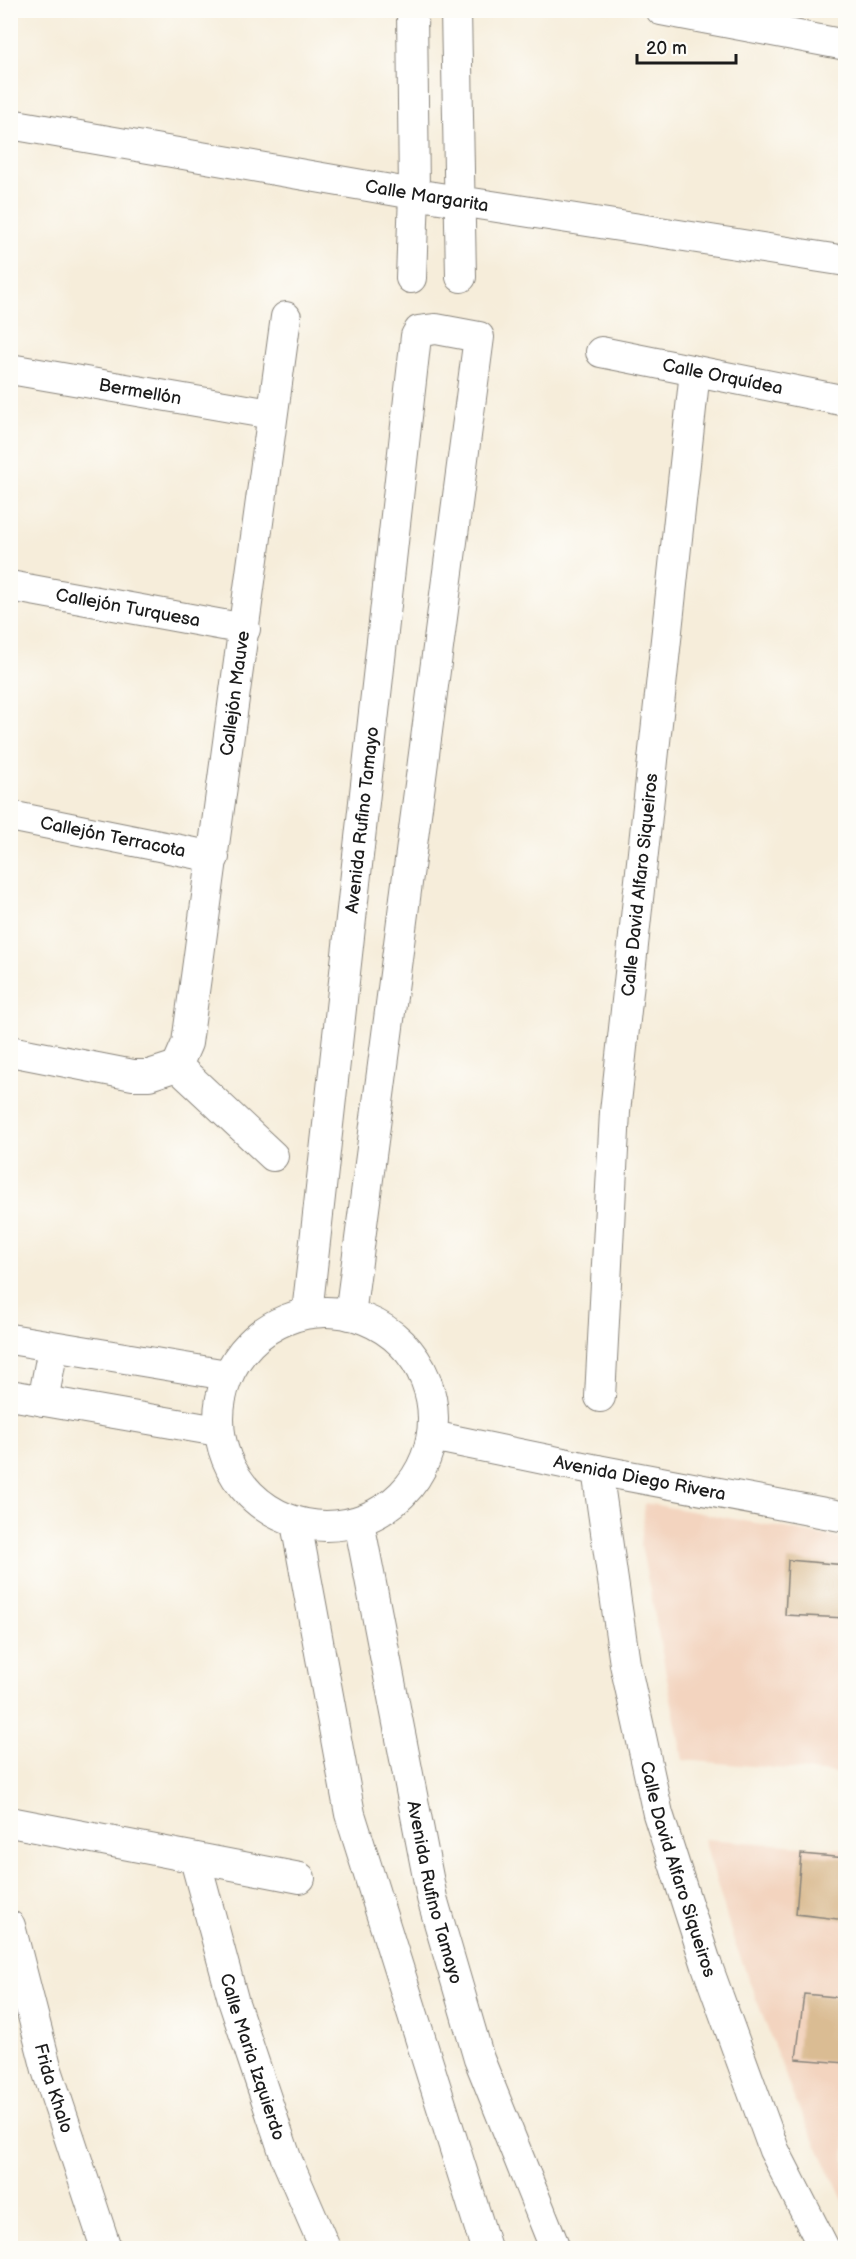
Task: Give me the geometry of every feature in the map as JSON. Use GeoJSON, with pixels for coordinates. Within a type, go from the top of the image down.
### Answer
{"type":"FeatureCollection","features":[{"type":"Feature","properties":{"kind":"street"},"geometry":{"type":"LineString","coordinates":[[411,278],[414,194],[412,10]]}},
{"type":"Feature","properties":{"kind":"street"},"geometry":{"type":"LineString","coordinates":[[456,10],[461,277]]}},
{"type":"Feature","properties":{"kind":"street"},"geometry":{"type":"LineString","coordinates":[[661,10],[846,45]]}},
{"type":"Feature","properties":{"kind":"street","name":"Calle Margarita"},"geometry":{"type":"LineString","coordinates":[[10,124],[414,194],[846,261]]}},
{"type":"Feature","properties":{"kind":"street","name":"Callejón Mauve"},"geometry":{"type":"LineString","coordinates":[[177,1066],[187,1043],[286,317]]}},
{"type":"Feature","properties":{"kind":"street","name":"Avenida Rufino Tamayo"},"geometry":{"type":"LineString","coordinates":[[307,1313],[416,336],[423,329],[479,337],[350,1315]]}},
{"type":"Feature","properties":{"kind":"street","name":"Calle Orquídea"},"geometry":{"type":"LineString","coordinates":[[601,352],[846,401]]}},
{"type":"Feature","properties":{"kind":"street","name":"Bermellón"},"geometry":{"type":"LineString","coordinates":[[10,369],[271,414]]}},
{"type":"Feature","properties":{"kind":"street","name":"Calle David Alfaro Siqueiros"},"geometry":{"type":"LineString","coordinates":[[600,1397],[615,1112],[696,371]]}},
{"type":"Feature","properties":{"kind":"street","name":"Callejón Turquesa"},"geometry":{"type":"LineString","coordinates":[[10,586],[245,629]]}},
{"type":"Feature","properties":{"kind":"street","name":"Callejón Terracota"},"geometry":{"type":"LineString","coordinates":[[10,816],[214,857]]}},
{"type":"Feature","properties":{"kind":"street"},"geometry":{"type":"LineString","coordinates":[[10,1051],[133,1075],[149,1075],[177,1066],[273,1156]]}},
{"type":"Feature","properties":{"kind":"street"},"geometry":{"type":"LineString","coordinates":[[329,1312],[350,1315],[375,1324],[397,1339],[415,1359],[427,1383],[433,1409],[432,1436],[424,1464],[408,1490],[386,1509],[359,1522],[327,1527],[296,1523],[266,1510],[243,1488],[226,1462],[218,1431],[218,1402],[227,1376],[246,1346],[274,1325],[307,1313],[329,1312]]}},
{"type":"Feature","properties":{"kind":"street"},"geometry":{"type":"LineString","coordinates":[[10,1339],[227,1376]]}},
{"type":"Feature","properties":{"kind":"street"},"geometry":{"type":"LineString","coordinates":[[43,1401],[53,1348]]}},
{"type":"Feature","properties":{"kind":"street"},"geometry":{"type":"LineString","coordinates":[[10,1395],[218,1431]]}},
{"type":"Feature","properties":{"kind":"street","name":"Avenida Diego Rivera"},"geometry":{"type":"LineString","coordinates":[[432,1436],[846,1517]]}},
{"type":"Feature","properties":{"kind":"street","name":"Calle David Alfaro Siqueiros"},"geometry":{"type":"LineString","coordinates":[[597,1470],[625,1664],[658,1814],[707,1966],[774,2150],[824,2248]]}},
{"type":"Feature","properties":{"kind":"street","name":"Avenida Rufino Tamayo"},"geometry":{"type":"LineString","coordinates":[[359,1522],[432,1898],[479,2059],[555,2248]]}},
{"type":"Feature","properties":{"kind":"street"},"geometry":{"type":"LineString","coordinates":[[296,1523],[350,1814],[486,2248]]}},
{"type":"Feature","properties":{"kind":"street"},"geometry":{"type":"LineString","coordinates":[[10,1822],[300,1878]]}},
{"type":"Feature","properties":{"kind":"street","name":"Calle Maria Izquierdo"},"geometry":{"type":"LineString","coordinates":[[195,1859],[234,2003],[286,2158],[325,2248]]}},
{"type":"Feature","properties":{"kind":"street","name":"Frida Khalo"},"geometry":{"type":"LineString","coordinates":[[10,1926],[46,2070],[106,2248]]}},
{"type":"Feature","properties":{"kind":"shaded area"},"geometry":{"type":"Polygon","coordinates":[[[645,1503],[845,1539],[845,1774],[683,1760],[641,1545],[645,1503]]]}},
{"type":"Feature","properties":{"kind":"shaded area"},"geometry":{"type":"Polygon","coordinates":[[[704,1839],[845,1849],[845,2204],[794,2098],[733,1938],[704,1839]]]}},
{"type":"Feature","properties":{"kind":"building"},"geometry":{"type":"Polygon","coordinates":[[[788,1560],[846,1565],[846,1618],[785,1615],[788,1560]]]}},
{"type":"Feature","properties":{"kind":"building"},"geometry":{"type":"Polygon","coordinates":[[[801,1854],[846,1858],[846,1920],[796,1914],[801,1854]]]}},
{"type":"Feature","properties":{"kind":"building"},"geometry":{"type":"Polygon","coordinates":[[[804,1994],[846,1998],[846,2063],[796,2059],[804,1994]]]}}]}
